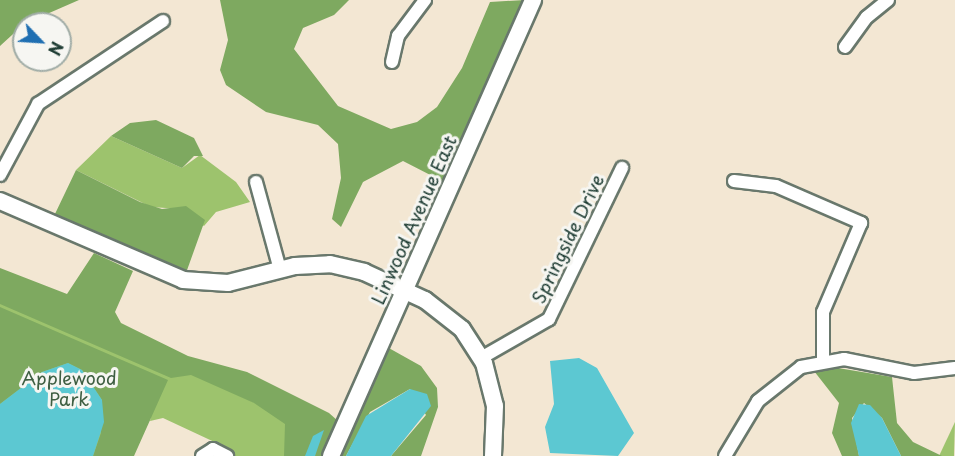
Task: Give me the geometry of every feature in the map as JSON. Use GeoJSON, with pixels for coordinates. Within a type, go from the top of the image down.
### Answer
{"type":"FeatureCollection","features":[{"type":"Feature","properties":{"kind":"street"},"geometry":{"type":"LineString","coordinates":[[392,62],[398,36],[425,0]]}},
{"type":"Feature","properties":{"kind":"street","name":"Linwood Avenue East"},"geometry":{"type":"LineString","coordinates":[[331,456],[533,0]]}},
{"type":"Feature","properties":{"kind":"street"},"geometry":{"type":"LineString","coordinates":[[845,47],[867,17],[888,0]]}},
{"type":"Feature","properties":{"kind":"street"},"geometry":{"type":"LineString","coordinates":[[0,175],[38,104],[163,21]]}},
{"type":"Feature","properties":{"kind":"street","name":"Springside Drive"},"geometry":{"type":"LineString","coordinates":[[481,358],[549,319],[622,168]]}},
{"type":"Feature","properties":{"kind":"street"},"geometry":{"type":"LineString","coordinates":[[734,181],[776,186],[861,224],[823,312],[823,361]]}},
{"type":"Feature","properties":{"kind":"street"},"geometry":{"type":"LineString","coordinates":[[256,182],[280,270]]}},
{"type":"Feature","properties":{"kind":"street"},"geometry":{"type":"LineString","coordinates":[[0,201],[183,280],[228,283],[280,270],[339,265],[404,290],[446,314],[481,358],[494,396],[493,456]]}},
{"type":"Feature","properties":{"kind":"street"},"geometry":{"type":"LineString","coordinates":[[725,456],[771,387],[793,371],[823,361],[857,359],[914,373],[954,371]]}},
{"type":"Feature","properties":{"kind":"street"},"geometry":{"type":"LineString","coordinates":[[202,456],[215,449],[227,456]]}},
{"type":"Feature","properties":{"kind":"green space"},"geometry":{"type":"Polygon","coordinates":[[[0,0],[79,0],[52,12],[12,12],[12,35],[0,46],[0,0]]]}},
{"type":"Feature","properties":{"kind":"green space"},"geometry":{"type":"Polygon","coordinates":[[[220,0],[349,0],[334,15],[303,28],[294,49],[338,106],[391,129],[417,122],[437,107],[462,68],[490,2],[525,0],[444,182],[403,161],[363,182],[341,227],[332,219],[341,178],[338,144],[318,125],[266,112],[226,85],[220,70],[228,40],[220,0]]]}},
{"type":"Feature","properties":{"kind":"green space"},"geometry":{"type":"Polygon","coordinates":[[[156,120],[194,138],[203,156],[194,156],[182,168],[111,136],[130,123],[156,120]]]}},
{"type":"Feature","properties":{"kind":"green space"},"geometry":{"type":"Polygon","coordinates":[[[111,136],[182,168],[200,155],[236,182],[250,202],[216,212],[204,226],[181,209],[151,207],[76,170],[111,136]]]}},
{"type":"Feature","properties":{"kind":"green space"},"geometry":{"type":"Polygon","coordinates":[[[76,170],[140,202],[162,209],[186,206],[205,220],[186,273],[54,216],[76,170]]]}},
{"type":"Feature","properties":{"kind":"green space"},"geometry":{"type":"Polygon","coordinates":[[[94,253],[133,271],[115,312],[121,323],[188,356],[247,372],[329,413],[338,421],[323,456],[284,456],[285,424],[254,403],[191,375],[171,378],[0,304],[0,268],[67,294],[94,253]]]}},
{"type":"Feature","properties":{"kind":"green space","name":"Applewood Park"},"geometry":{"type":"Polygon","coordinates":[[[0,285],[331,438],[323,456],[233,456],[223,446],[163,418],[150,421],[152,412],[120,456],[0,456],[0,285]]]}},
{"type":"Feature","properties":{"kind":"green space"},"geometry":{"type":"Polygon","coordinates":[[[0,307],[168,380],[134,456],[93,456],[101,433],[102,400],[82,370],[68,363],[42,372],[0,404],[0,307]]]}},
{"type":"Feature","properties":{"kind":"green space"},"geometry":{"type":"Polygon","coordinates":[[[387,347],[421,366],[437,388],[438,407],[421,456],[391,456],[426,415],[410,389],[370,412],[346,456],[339,456],[387,347]]]}},
{"type":"Feature","properties":{"kind":"green space"},"geometry":{"type":"Polygon","coordinates":[[[832,367],[892,377],[897,423],[913,442],[942,456],[901,456],[882,418],[864,403],[852,418],[859,456],[842,456],[832,433],[839,403],[814,371],[832,367]]]}},
{"type":"Feature","properties":{"kind":"green space"},"geometry":{"type":"Polygon","coordinates":[[[955,422],[954,456],[939,456],[955,422]]]}},
{"type":"Feature","properties":{"kind":"water"},"geometry":{"type":"Polygon","coordinates":[[[579,358],[597,368],[634,433],[618,456],[550,453],[545,427],[554,404],[550,361],[579,358]]]}},
{"type":"Feature","properties":{"kind":"water"},"geometry":{"type":"Polygon","coordinates":[[[68,363],[82,370],[102,400],[104,422],[93,456],[0,456],[0,404],[42,372],[68,363]]]}},
{"type":"Feature","properties":{"kind":"water"},"geometry":{"type":"Polygon","coordinates":[[[410,389],[427,394],[431,406],[391,456],[346,456],[366,416],[410,389]]]}},
{"type":"Feature","properties":{"kind":"water"},"geometry":{"type":"Polygon","coordinates":[[[859,404],[870,405],[882,418],[901,456],[859,456],[851,423],[859,404]]]}},
{"type":"Feature","properties":{"kind":"water"},"geometry":{"type":"Polygon","coordinates":[[[324,430],[315,456],[305,456],[313,436],[324,430]]]}}]}
